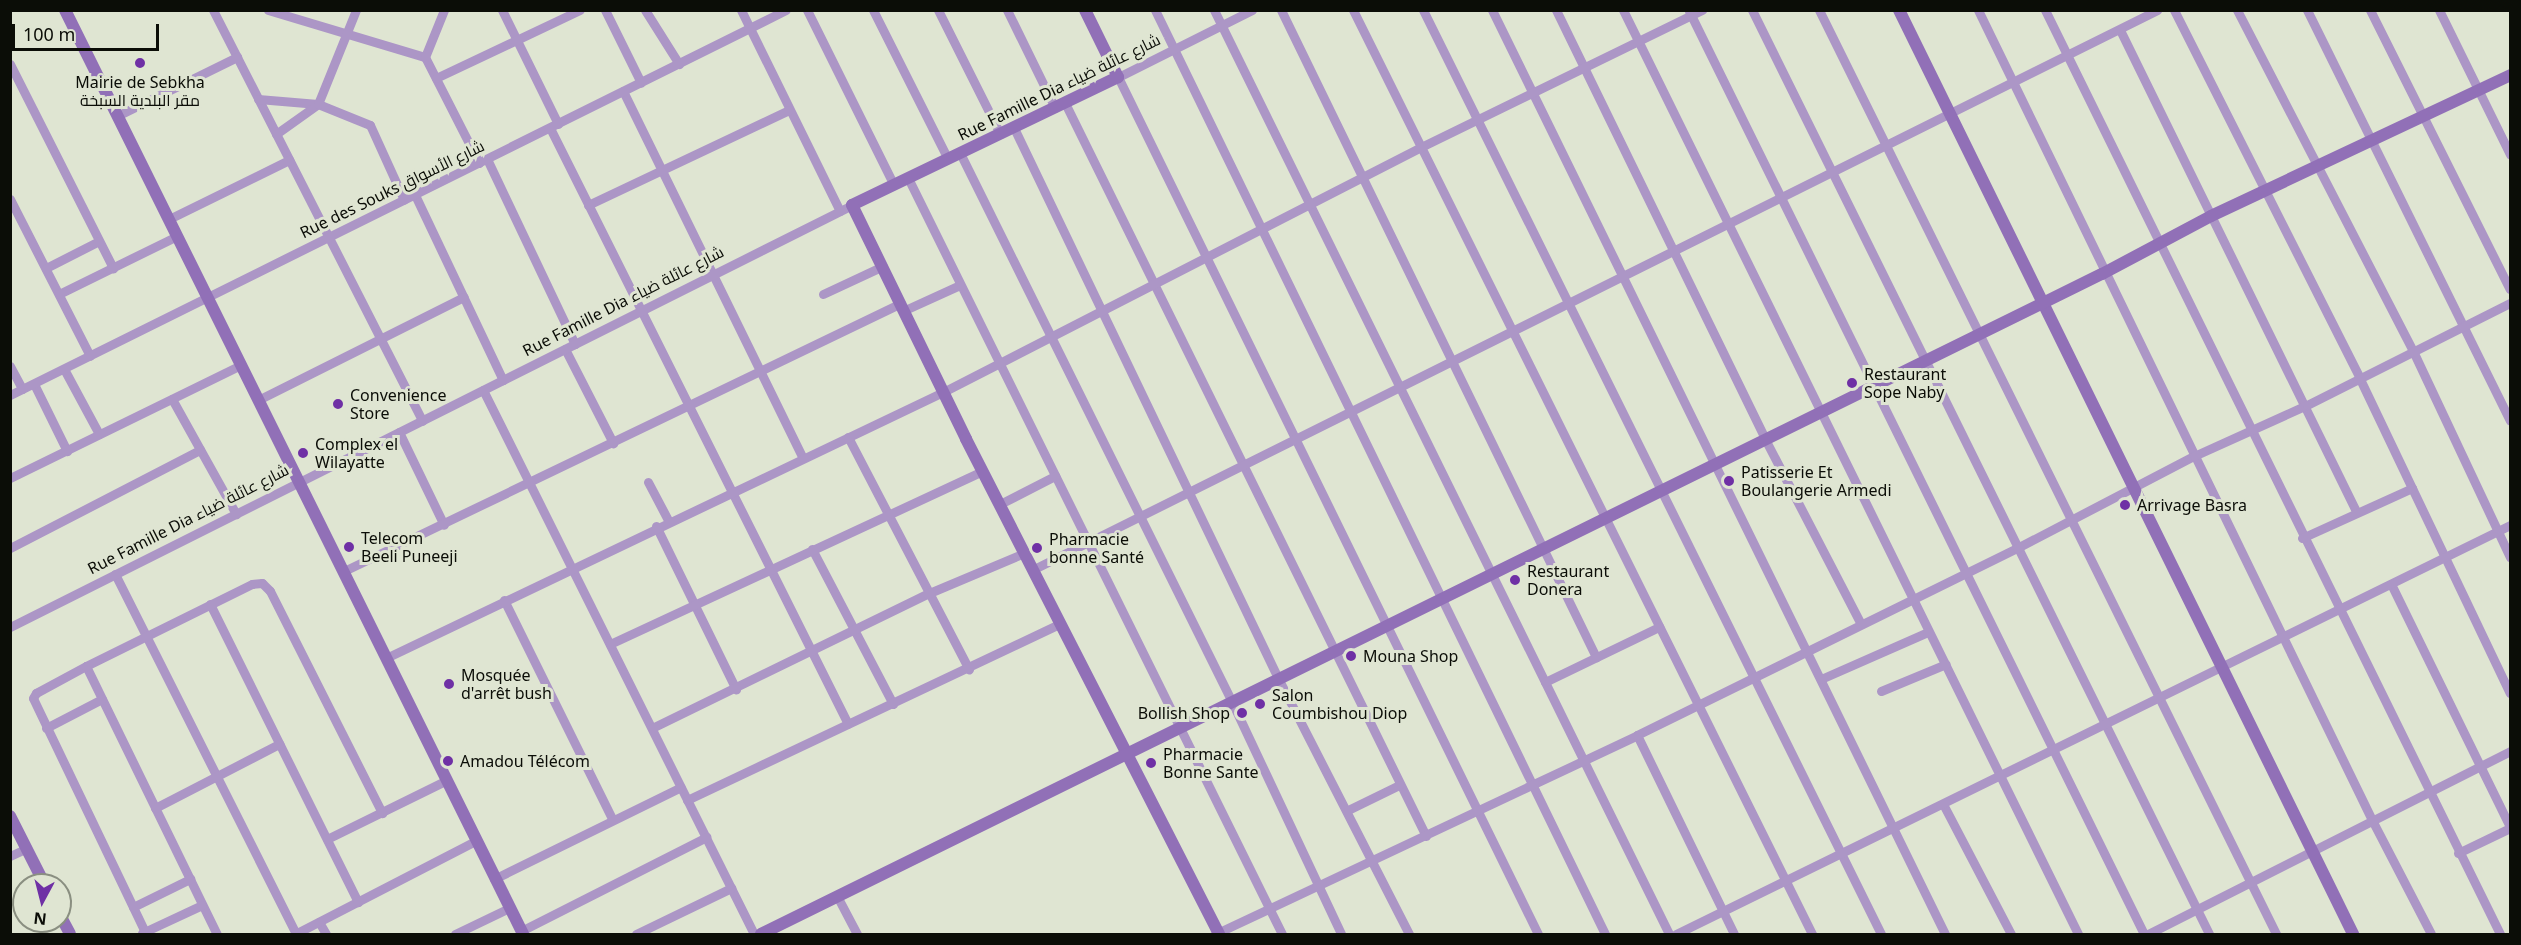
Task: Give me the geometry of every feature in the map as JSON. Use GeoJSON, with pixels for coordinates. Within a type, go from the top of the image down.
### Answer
{"type":"FeatureCollection","features":[{"type":"Feature","properties":{"kind":"street"},"geometry":{"type":"LineString","coordinates":[[65,10],[522,933],[706,837]]}},
{"type":"Feature","properties":{"kind":"street"},"geometry":{"type":"LineString","coordinates":[[213,10],[422,421]]}},
{"type":"Feature","properties":{"kind":"street"},"geometry":{"type":"LineString","coordinates":[[276,134],[318,104],[356,10]]}},
{"type":"Feature","properties":{"kind":"street"},"geometry":{"type":"LineString","coordinates":[[425,57],[444,10]]}},
{"type":"Feature","properties":{"kind":"street"},"geometry":{"type":"LineString","coordinates":[[502,10],[517,38],[588,205],[813,650],[848,724]]}},
{"type":"Feature","properties":{"kind":"street"},"geometry":{"type":"LineString","coordinates":[[436,78],[580,10]]}},
{"type":"Feature","properties":{"kind":"street"},"geometry":{"type":"LineString","coordinates":[[605,10],[641,83]]}},
{"type":"Feature","properties":{"kind":"street"},"geometry":{"type":"LineString","coordinates":[[645,10],[679,64]]}},
{"type":"Feature","properties":{"kind":"street"},"geometry":{"type":"LineString","coordinates":[[741,10],[840,211]]}},
{"type":"Feature","properties":{"kind":"street","name":"Rue des Souks شارع الأسواق"},"geometry":{"type":"LineString","coordinates":[[10,395],[786,10]]}},
{"type":"Feature","properties":{"kind":"street"},"geometry":{"type":"LineString","coordinates":[[807,10],[894,185]]}},
{"type":"Feature","properties":{"kind":"street"},"geometry":{"type":"LineString","coordinates":[[873,10],[954,156],[1142,516],[1341,934]]}},
{"type":"Feature","properties":{"kind":"street"},"geometry":{"type":"LineString","coordinates":[[938,10],[1000,134]]}},
{"type":"Feature","properties":{"kind":"street"},"geometry":{"type":"LineString","coordinates":[[1007,10],[1154,284],[1426,836]]}},
{"type":"Feature","properties":{"kind":"street"},"geometry":{"type":"LineString","coordinates":[[1084,10],[1538,934]]}},
{"type":"Feature","properties":{"kind":"street"},"geometry":{"type":"LineString","coordinates":[[1155,10],[1347,411],[1605,934]]}},
{"type":"Feature","properties":{"kind":"street"},"geometry":{"type":"LineString","coordinates":[[1214,10],[1669,934]]}},
{"type":"Feature","properties":{"kind":"street","name":"Rue Famille Dia شارع عائلة ضياء"},"geometry":{"type":"LineString","coordinates":[[10,627],[852,205],[1252,10]]}},
{"type":"Feature","properties":{"kind":"street"},"geometry":{"type":"LineString","coordinates":[[1281,10],[1596,657]]}},
{"type":"Feature","properties":{"kind":"street"},"geometry":{"type":"LineString","coordinates":[[1353,10],[1812,934]]}},
{"type":"Feature","properties":{"kind":"street"},"geometry":{"type":"LineString","coordinates":[[1424,10],[1660,490],[1756,677],[1840,856],[1881,934]]}},
{"type":"Feature","properties":{"kind":"street"},"geometry":{"type":"LineString","coordinates":[[1492,10],[1945,934]]}},
{"type":"Feature","properties":{"kind":"street"},"geometry":{"type":"LineString","coordinates":[[1556,10],[1765,439],[1861,624]]}},
{"type":"Feature","properties":{"kind":"street"},"geometry":{"type":"LineString","coordinates":[[1623,10],[1928,632],[1946,664],[1998,777],[2078,934]]}},
{"type":"Feature","properties":{"kind":"street"},"geometry":{"type":"LineString","coordinates":[[386,658],[668,520],[945,391],[1421,147],[1638,41],[1690,13],[1702,10]]}},
{"type":"Feature","properties":{"kind":"street"},"geometry":{"type":"LineString","coordinates":[[1752,10],[2209,934]]}},
{"type":"Feature","properties":{"kind":"street"},"geometry":{"type":"LineString","coordinates":[[1819,10],[2156,698],[2276,934]]}},
{"type":"Feature","properties":{"kind":"street"},"geometry":{"type":"LineString","coordinates":[[1899,10],[2218,666],[2353,934]]}},
{"type":"Feature","properties":{"kind":"street"},"geometry":{"type":"LineString","coordinates":[[1978,10],[2372,820],[2431,934]]}},
{"type":"Feature","properties":{"kind":"street"},"geometry":{"type":"LineString","coordinates":[[2045,10],[2158,246],[2427,792],[2500,934]]}},
{"type":"Feature","properties":{"kind":"street"},"geometry":{"type":"LineString","coordinates":[[1032,570],[1088,544],[1188,490],[1398,385],[2157,10]]}},
{"type":"Feature","properties":{"kind":"street"},"geometry":{"type":"LineString","coordinates":[[2174,10],[2359,377],[2511,693]]}},
{"type":"Feature","properties":{"kind":"street"},"geometry":{"type":"LineString","coordinates":[[2237,10],[2316,168],[2413,351],[2511,557]]}},
{"type":"Feature","properties":{"kind":"street"},"geometry":{"type":"LineString","coordinates":[[2307,10],[2511,420]]}},
{"type":"Feature","properties":{"kind":"street"},"geometry":{"type":"LineString","coordinates":[[2370,10],[2421,117],[2511,289]]}},
{"type":"Feature","properties":{"kind":"street"},"geometry":{"type":"LineString","coordinates":[[2439,10],[2511,154]]}},
{"type":"Feature","properties":{"kind":"street"},"geometry":{"type":"LineString","coordinates":[[269,11],[347,37],[425,57],[483,161],[575,344]]}},
{"type":"Feature","properties":{"kind":"street"},"geometry":{"type":"LineString","coordinates":[[1690,13],[1964,574],[2146,934],[2511,751]]}},
{"type":"Feature","properties":{"kind":"street"},"geometry":{"type":"LineString","coordinates":[[2120,30],[2307,405],[2356,511]]}},
{"type":"Feature","properties":{"kind":"street"},"geometry":{"type":"LineString","coordinates":[[117,116],[237,57]]}},
{"type":"Feature","properties":{"kind":"street"},"geometry":{"type":"LineString","coordinates":[[10,64],[113,268]]}},
{"type":"Feature","properties":{"kind":"street"},"geometry":{"type":"LineString","coordinates":[[761,934],[1179,725],[1232,702],[2158,246],[2211,216],[2511,75]]}},
{"type":"Feature","properties":{"kind":"street"},"geometry":{"type":"LineString","coordinates":[[623,91],[802,457]]}},
{"type":"Feature","properties":{"kind":"street"},"geometry":{"type":"LineString","coordinates":[[258,99],[318,104],[374,128],[404,200]]}},
{"type":"Feature","properties":{"kind":"street"},"geometry":{"type":"LineString","coordinates":[[588,205],[789,110]]}},
{"type":"Feature","properties":{"kind":"street"},"geometry":{"type":"LineString","coordinates":[[1014,128],[1278,678],[1348,810],[1409,934]]}},
{"type":"Feature","properties":{"kind":"street"},"geometry":{"type":"LineString","coordinates":[[169,219],[289,160]]}},
{"type":"Feature","properties":{"kind":"street"},"geometry":{"type":"LineString","coordinates":[[908,178],[1282,934]]}},
{"type":"Feature","properties":{"kind":"street"},"geometry":{"type":"LineString","coordinates":[[415,195],[503,380]]}},
{"type":"Feature","properties":{"kind":"street"},"geometry":{"type":"LineString","coordinates":[[10,199],[90,356]]}},
{"type":"Feature","properties":{"kind":"street"},"geometry":{"type":"LineString","coordinates":[[852,205],[1032,570],[1218,934],[1756,677],[2018,548],[2132,486],[2249,429],[2307,405],[2511,303]]}},
{"type":"Feature","properties":{"kind":"street"},"geometry":{"type":"LineString","coordinates":[[59,294],[177,236]]}},
{"type":"Feature","properties":{"kind":"street"},"geometry":{"type":"LineString","coordinates":[[46,268],[99,241]]}},
{"type":"Feature","properties":{"kind":"street"},"geometry":{"type":"LineString","coordinates":[[823,294],[883,266]]}},
{"type":"Feature","properties":{"kind":"street"},"geometry":{"type":"LineString","coordinates":[[344,571],[689,406],[903,307],[960,285]]}},
{"type":"Feature","properties":{"kind":"street"},"geometry":{"type":"LineString","coordinates":[[258,400],[464,297]]}},
{"type":"Feature","properties":{"kind":"street"},"geometry":{"type":"LineString","coordinates":[[565,349],[613,443]]}},
{"type":"Feature","properties":{"kind":"street"},"geometry":{"type":"LineString","coordinates":[[10,478],[241,365]]}},
{"type":"Feature","properties":{"kind":"street"},"geometry":{"type":"LineString","coordinates":[[10,366],[22,389]]}},
{"type":"Feature","properties":{"kind":"street"},"geometry":{"type":"LineString","coordinates":[[64,369],[99,434]]}},
{"type":"Feature","properties":{"kind":"street"},"geometry":{"type":"LineString","coordinates":[[34,384],[67,451]]}},
{"type":"Feature","properties":{"kind":"street"},"geometry":{"type":"LineString","coordinates":[[483,390],[754,934]]}},
{"type":"Feature","properties":{"kind":"street"},"geometry":{"type":"LineString","coordinates":[[172,399],[236,514]]}},
{"type":"Feature","properties":{"kind":"street"},"geometry":{"type":"LineString","coordinates":[[399,432],[444,525]]}},
{"type":"Feature","properties":{"kind":"street"},"geometry":{"type":"LineString","coordinates":[[848,438],[886,516],[969,669]]}},
{"type":"Feature","properties":{"kind":"street"},"geometry":{"type":"LineString","coordinates":[[10,548],[200,450]]}},
{"type":"Feature","properties":{"kind":"street"},"geometry":{"type":"LineString","coordinates":[[610,644],[983,471]]}},
{"type":"Feature","properties":{"kind":"street"},"geometry":{"type":"LineString","coordinates":[[1000,504],[1055,476]]}},
{"type":"Feature","properties":{"kind":"street"},"geometry":{"type":"LineString","coordinates":[[648,482],[668,520]]}},
{"type":"Feature","properties":{"kind":"street"},"geometry":{"type":"LineString","coordinates":[[2302,538],[2356,511],[2412,488]]}},
{"type":"Feature","properties":{"kind":"street"},"geometry":{"type":"LineString","coordinates":[[1676,934],[2053,751],[2218,666],[2445,559],[2511,525]]}},
{"type":"Feature","properties":{"kind":"street"},"geometry":{"type":"LineString","coordinates":[[656,526],[736,688]]}},
{"type":"Feature","properties":{"kind":"street"},"geometry":{"type":"LineString","coordinates":[[812,549],[856,628],[893,704]]}},
{"type":"Feature","properties":{"kind":"street"},"geometry":{"type":"LineString","coordinates":[[652,728],[927,594],[1024,553]]}},
{"type":"Feature","properties":{"kind":"street"},"geometry":{"type":"LineString","coordinates":[[115,574],[296,934],[477,840]]}},
{"type":"Feature","properties":{"kind":"street"},"geometry":{"type":"LineString","coordinates":[[202,905],[143,933],[133,907],[46,728],[33,695],[86,666],[252,584],[267,586],[382,813]]}},
{"type":"Feature","properties":{"kind":"street"},"geometry":{"type":"LineString","coordinates":[[2391,584],[2511,828],[2458,854]]}},
{"type":"Feature","properties":{"kind":"street"},"geometry":{"type":"LineString","coordinates":[[504,600],[612,819]]}},
{"type":"Feature","properties":{"kind":"street"},"geometry":{"type":"LineString","coordinates":[[210,604],[358,902]]}},
{"type":"Feature","properties":{"kind":"street"},"geometry":{"type":"LineString","coordinates":[[687,800],[969,669],[1060,624]]}},
{"type":"Feature","properties":{"kind":"street"},"geometry":{"type":"LineString","coordinates":[[1545,682],[1659,627]]}},
{"type":"Feature","properties":{"kind":"street"},"geometry":{"type":"LineString","coordinates":[[1821,679],[1928,632]]}},
{"type":"Feature","properties":{"kind":"street"},"geometry":{"type":"LineString","coordinates":[[1881,691],[1946,664]]}},
{"type":"Feature","properties":{"kind":"street"},"geometry":{"type":"LineString","coordinates":[[86,666],[217,934]]}},
{"type":"Feature","properties":{"kind":"street"},"geometry":{"type":"LineString","coordinates":[[46,728],[102,699]]}},
{"type":"Feature","properties":{"kind":"street"},"geometry":{"type":"LineString","coordinates":[[1637,735],[1734,934]]}},
{"type":"Feature","properties":{"kind":"street"},"geometry":{"type":"LineString","coordinates":[[155,808],[279,744]]}},
{"type":"Feature","properties":{"kind":"street"},"geometry":{"type":"LineString","coordinates":[[327,839],[447,780]]}},
{"type":"Feature","properties":{"kind":"street"},"geometry":{"type":"LineString","coordinates":[[1348,810],[1399,785]]}},
{"type":"Feature","properties":{"kind":"street"},"geometry":{"type":"LineString","coordinates":[[494,879],[681,787]]}},
{"type":"Feature","properties":{"kind":"street"},"geometry":{"type":"LineString","coordinates":[[1943,804],[2011,934]]}},
{"type":"Feature","properties":{"kind":"street"},"geometry":{"type":"LineString","coordinates":[[10,816],[39,873]]}},
{"type":"Feature","properties":{"kind":"street"},"geometry":{"type":"LineString","coordinates":[[10,856],[27,848]]}},
{"type":"Feature","properties":{"kind":"street"},"geometry":{"type":"LineString","coordinates":[[133,907],[190,879]]}},
{"type":"Feature","properties":{"kind":"street"},"geometry":{"type":"LineString","coordinates":[[636,934],[731,888]]}},
{"type":"Feature","properties":{"kind":"street"},"geometry":{"type":"LineString","coordinates":[[837,896],[857,934]]}},
{"type":"Feature","properties":{"kind":"street"},"geometry":{"type":"LineString","coordinates":[[455,934],[509,908]]}},
{"type":"Feature","properties":{"kind":"street"},"geometry":{"type":"LineString","coordinates":[[320,922],[326,934]]}},
{"type":"Feature","properties":{"kind":"place","name":"Mairie de Sebkha مقر البلدية السبخة"},"geometry":{"type":"Point","coordinates":[140,63]}},
{"type":"Feature","properties":{"kind":"place","name":"Restaurant Sope Naby"},"geometry":{"type":"Point","coordinates":[1852,383]}},
{"type":"Feature","properties":{"kind":"place","name":"Convenience Store"},"geometry":{"type":"Point","coordinates":[338,404]}},
{"type":"Feature","properties":{"kind":"place","name":"Complex el Wilayatte"},"geometry":{"type":"Point","coordinates":[303,453]}},
{"type":"Feature","properties":{"kind":"place","name":"Patisserie Et Boulangerie Armedi"},"geometry":{"type":"Point","coordinates":[1729,481]}},
{"type":"Feature","properties":{"kind":"place","name":"Arrivage Basra"},"geometry":{"type":"Point","coordinates":[2125,505]}},
{"type":"Feature","properties":{"kind":"place","name":"Telecom Beeli Puneeji"},"geometry":{"type":"Point","coordinates":[349,547]}},
{"type":"Feature","properties":{"kind":"place","name":"Pharmacie bonne Santé"},"geometry":{"type":"Point","coordinates":[1037,548]}},
{"type":"Feature","properties":{"kind":"place","name":"Restaurant Donera"},"geometry":{"type":"Point","coordinates":[1515,580]}},
{"type":"Feature","properties":{"kind":"place","name":"Mouna Shop"},"geometry":{"type":"Point","coordinates":[1351,656]}},
{"type":"Feature","properties":{"kind":"place","name":"Mosquée d'arrêt bush"},"geometry":{"type":"Point","coordinates":[449,684]}},
{"type":"Feature","properties":{"kind":"place","name":"Salon Coumbishou Diop"},"geometry":{"type":"Point","coordinates":[1260,704]}},
{"type":"Feature","properties":{"kind":"place","name":"Bollish Shop"},"geometry":{"type":"Point","coordinates":[1242,713]}},
{"type":"Feature","properties":{"kind":"place","name":"Amadou Télécom"},"geometry":{"type":"Point","coordinates":[448,761]}},
{"type":"Feature","properties":{"kind":"place","name":"Pharmacie Bonne Sante"},"geometry":{"type":"Point","coordinates":[1151,763]}}]}
